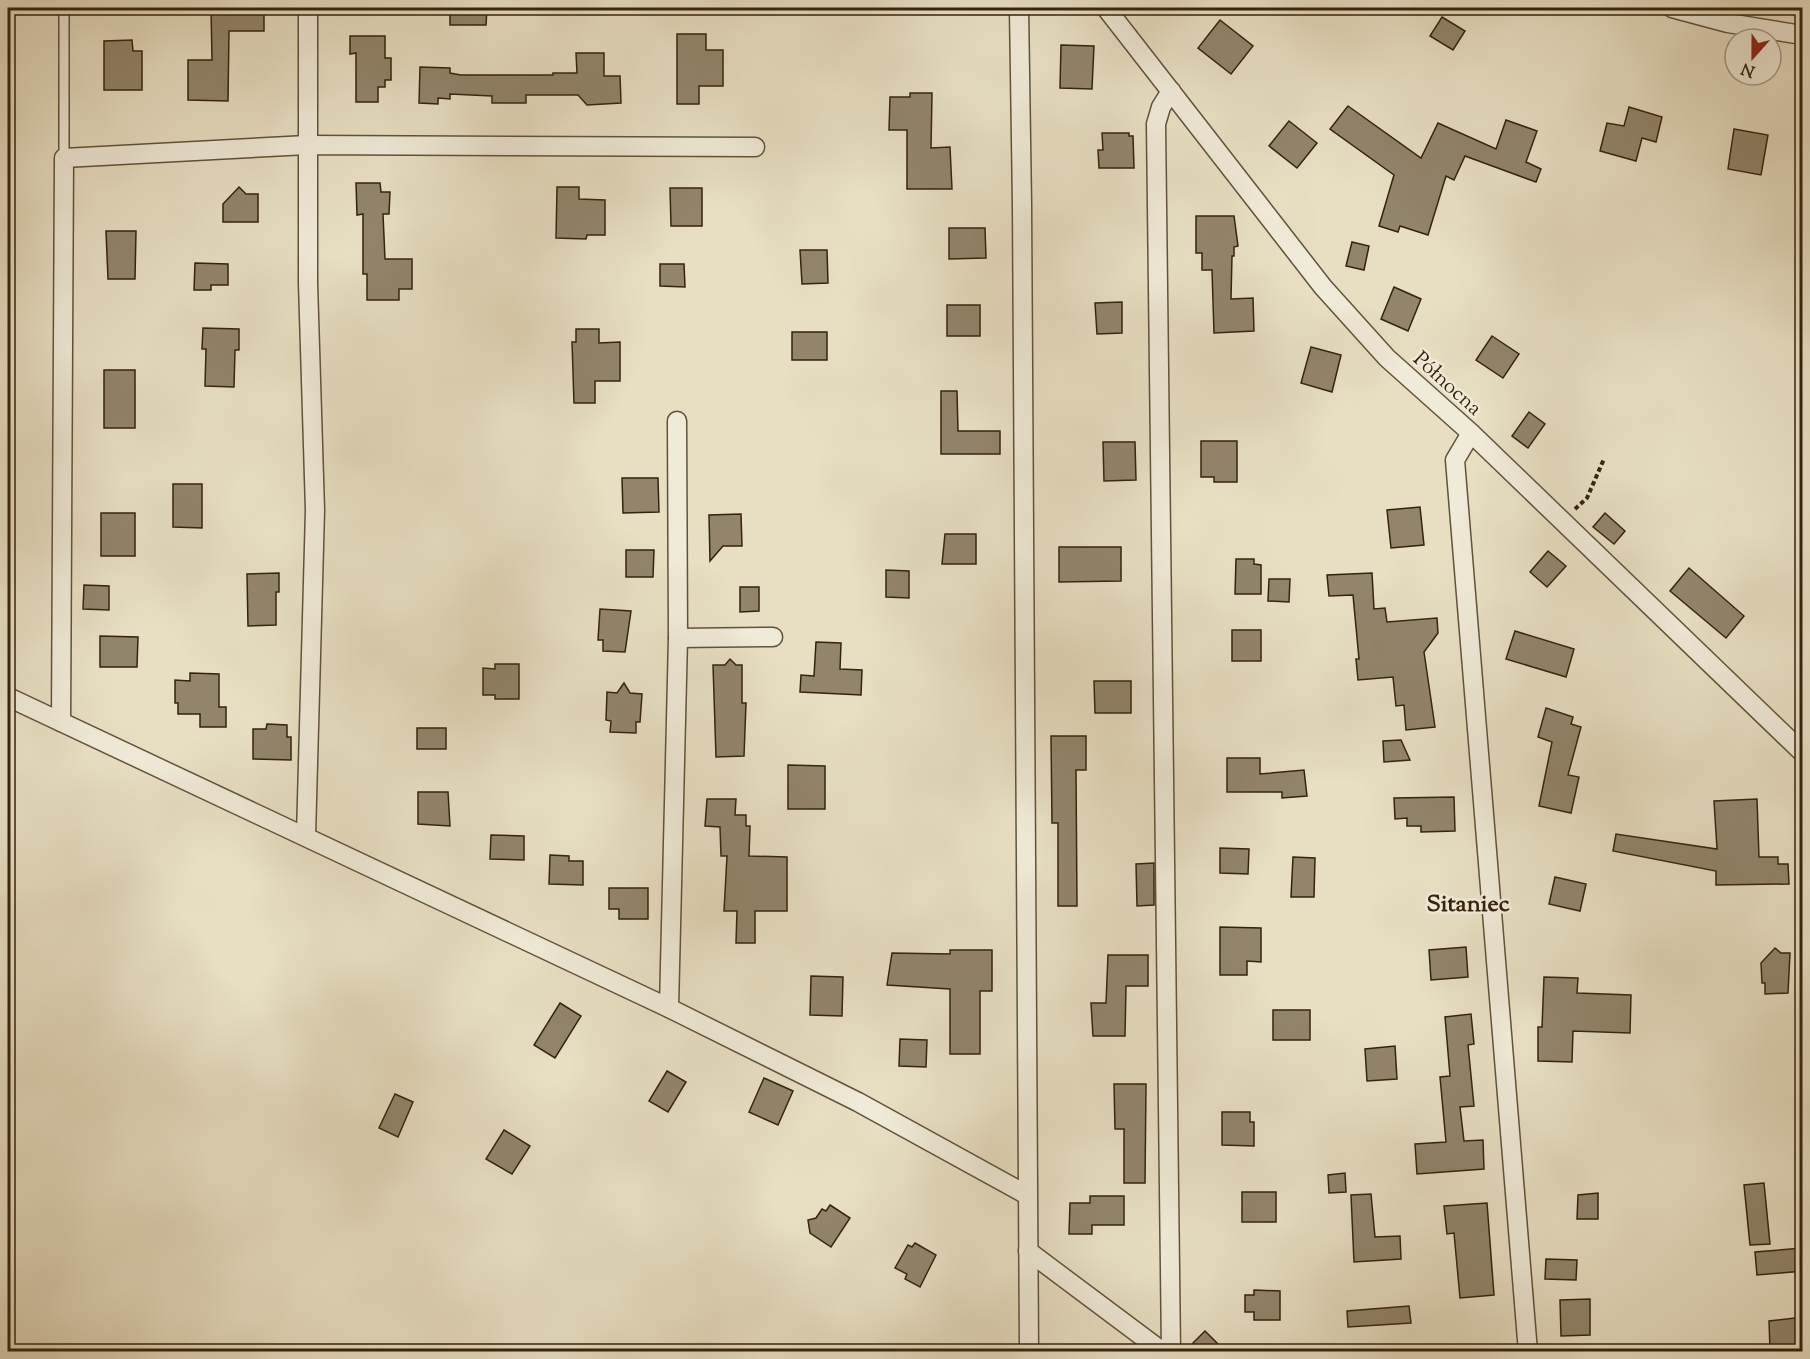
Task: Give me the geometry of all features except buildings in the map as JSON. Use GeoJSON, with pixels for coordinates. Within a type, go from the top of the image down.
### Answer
{"type":"FeatureCollection","features":[{"type":"Feature","properties":{"kind":"street"},"geometry":{"type":"LineString","coordinates":[[306,836],[315,510],[307,145],[308,8]]}},
{"type":"Feature","properties":{"kind":"street"},"geometry":{"type":"LineString","coordinates":[[1019,8],[1023,204],[1029,1352]]}},
{"type":"Feature","properties":{"kind":"street","name":"Północna"},"geometry":{"type":"LineString","coordinates":[[1106,8],[1323,287],[1387,358],[1471,433],[1803,752]]}},
{"type":"Feature","properties":{"kind":"street"},"geometry":{"type":"LineString","coordinates":[[1672,8],[1728,23],[1803,35]]}},
{"type":"Feature","properties":{"kind":"street"},"geometry":{"type":"LineString","coordinates":[[1171,91],[1161,107],[1156,124],[1171,1352]]}},
{"type":"Feature","properties":{"kind":"street"},"geometry":{"type":"LineString","coordinates":[[61,722],[64,158],[307,145],[755,147]]}},
{"type":"Feature","properties":{"kind":"street"},"geometry":{"type":"LineString","coordinates":[[669,1008],[678,638],[677,421]]}},
{"type":"Feature","properties":{"kind":"street"},"geometry":{"type":"LineString","coordinates":[[1471,433],[1455,460],[1528,1352]]}},
{"type":"Feature","properties":{"kind":"street"},"geometry":{"type":"LineString","coordinates":[[678,638],[773,637]]}},
{"type":"Feature","properties":{"kind":"street"},"geometry":{"type":"LineString","coordinates":[[8,697],[669,1008],[858,1102],[1028,1195]]}},
{"type":"Feature","properties":{"kind":"street"},"geometry":{"type":"LineString","coordinates":[[1028,1251],[1163,1352]]}},
{"type":"Feature","properties":{"kind":"lane"},"geometry":{"type":"LineString","coordinates":[[64,8],[64,158]]}},
{"type":"Feature","properties":{"kind":"path"},"geometry":{"type":"LineString","coordinates":[[1573,512],[1587,498],[1604,459]]}},
{"type":"Feature","properties":{"kind":"district","name":"Sitaniec"},"geometry":{"type":"Point","coordinates":[1468,903]}}]}
